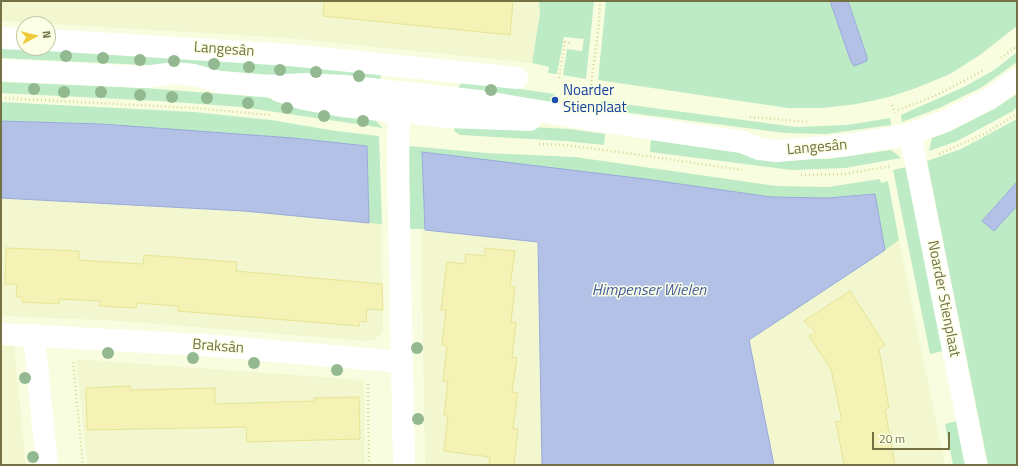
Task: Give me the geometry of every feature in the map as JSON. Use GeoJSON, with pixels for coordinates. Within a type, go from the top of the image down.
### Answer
{"type":"FeatureCollection","features":[{"type":"Feature","properties":{"kind":"street"},"geometry":{"type":"LineString","coordinates":[[1,38],[16,39]]}},
{"type":"Feature","properties":{"kind":"street","name":"Langesân"},"geometry":{"type":"LineString","coordinates":[[56,40],[275,54],[399,65],[517,78]]}},
{"type":"Feature","properties":{"kind":"street"},"geometry":{"type":"LineString","coordinates":[[399,65],[398,171],[404,465]]}},
{"type":"Feature","properties":{"kind":"street","name":"Langesân"},"geometry":{"type":"LineString","coordinates":[[1,70],[144,77],[176,74],[194,75],[220,82],[264,86],[307,84],[398,102],[480,101],[605,122],[742,142],[759,149],[777,151],[849,146],[910,134],[945,121],[982,103],[1017,80]]}},
{"type":"Feature","properties":{"kind":"street","name":"Noarder Stienplaat"},"geometry":{"type":"LineString","coordinates":[[910,134],[976,465]]}},
{"type":"Feature","properties":{"kind":"street","name":"Braksân"},"geometry":{"type":"LineString","coordinates":[[1,334],[203,345],[402,362]]}},
{"type":"Feature","properties":{"kind":"street"},"geometry":{"type":"LineString","coordinates":[[34,335],[47,465]]}},
{"type":"Feature","properties":{"kind":"path"},"geometry":{"type":"LineString","coordinates":[[590,93],[599,24],[600,1]]}},
{"type":"Feature","properties":{"kind":"path"},"geometry":{"type":"LineString","coordinates":[[559,78],[565,42],[570,43]]}},
{"type":"Feature","properties":{"kind":"path"},"geometry":{"type":"LineString","coordinates":[[996,62],[1017,46]]}},
{"type":"Feature","properties":{"kind":"path"},"geometry":{"type":"LineString","coordinates":[[888,112],[935,96],[990,66]]}},
{"type":"Feature","properties":{"kind":"path"},"geometry":{"type":"LineString","coordinates":[[585,92],[597,94]]}},
{"type":"Feature","properties":{"kind":"path"},"geometry":{"type":"LineString","coordinates":[[1,98],[194,108],[272,116]]}},
{"type":"Feature","properties":{"kind":"path"},"geometry":{"type":"LineString","coordinates":[[892,105],[894,111]]}},
{"type":"Feature","properties":{"kind":"path"},"geometry":{"type":"LineString","coordinates":[[915,161],[959,146],[986,133],[1017,114]]}},
{"type":"Feature","properties":{"kind":"path"},"geometry":{"type":"LineString","coordinates":[[744,116],[796,122],[815,122]]}},
{"type":"Feature","properties":{"kind":"path"},"geometry":{"type":"LineString","coordinates":[[537,144],[564,145],[744,170]]}},
{"type":"Feature","properties":{"kind":"path"},"geometry":{"type":"LineString","coordinates":[[798,175],[845,174],[888,167],[889,170]]}},
{"type":"Feature","properties":{"kind":"path"},"geometry":{"type":"LineString","coordinates":[[70,337],[83,465]]}},
{"type":"Feature","properties":{"kind":"path"},"geometry":{"type":"LineString","coordinates":[[367,359],[370,465]]}},
{"type":"Feature","properties":{"kind":"shaded area"},"geometry":{"type":"Polygon","coordinates":[[[1,1],[539,1],[540,13],[532,63],[286,38],[56,24],[56,16],[16,16],[16,22],[1,21],[1,1]]]}},
{"type":"Feature","properties":{"kind":"shaded area"},"geometry":{"type":"Polygon","coordinates":[[[539,1],[594,1],[586,79],[563,75],[567,49],[582,51],[584,39],[564,37],[557,74],[548,73],[549,67],[532,63],[540,13],[539,1]]]}},
{"type":"Feature","properties":{"kind":"shaded area"},"geometry":{"type":"Polygon","coordinates":[[[606,1],[830,1],[851,62],[855,66],[867,57],[848,1],[1017,1],[1017,26],[980,55],[950,74],[916,88],[889,97],[857,104],[823,108],[788,108],[598,80],[606,1]]]}},
{"type":"Feature","properties":{"kind":"shaded area"},"geometry":{"type":"Polygon","coordinates":[[[1,46],[16,47],[16,56],[56,56],[56,49],[222,58],[380,74],[381,76],[380,80],[374,83],[145,65],[1,58],[1,46]]]}},
{"type":"Feature","properties":{"kind":"shaded area"},"geometry":{"type":"Polygon","coordinates":[[[1017,52],[1017,62],[982,87],[939,108],[902,122],[901,115],[966,86],[994,70],[1017,52]]]}},
{"type":"Feature","properties":{"kind":"shaded area"},"geometry":{"type":"Polygon","coordinates":[[[1,82],[144,88],[263,97],[372,117],[383,128],[242,107],[1,93],[1,82]]]}},
{"type":"Feature","properties":{"kind":"shaded area"},"geometry":{"type":"Polygon","coordinates":[[[462,82],[555,94],[554,103],[456,91],[462,82]]]}},
{"type":"Feature","properties":{"kind":"shaded area"},"geometry":{"type":"Polygon","coordinates":[[[1017,94],[1017,107],[1013,111],[957,141],[929,151],[932,138],[949,132],[994,109],[1017,94]]]}},
{"type":"Feature","properties":{"kind":"shaded area"},"geometry":{"type":"Polygon","coordinates":[[[601,101],[796,127],[847,125],[890,118],[891,125],[826,134],[785,133],[600,109],[601,101]]]}},
{"type":"Feature","properties":{"kind":"shaded area"},"geometry":{"type":"Polygon","coordinates":[[[1,102],[194,112],[271,120],[336,131],[379,136],[382,224],[369,223],[367,146],[101,124],[1,121],[1,102]]]}},
{"type":"Feature","properties":{"kind":"shaded area"},"geometry":{"type":"Polygon","coordinates":[[[1017,119],[1017,182],[982,221],[994,231],[1017,206],[1017,465],[988,465],[927,161],[961,149],[1017,119]]]}},
{"type":"Feature","properties":{"kind":"shaded area"},"geometry":{"type":"Polygon","coordinates":[[[453,123],[569,129],[605,134],[604,145],[565,141],[460,135],[455,132],[453,123]]]}},
{"type":"Feature","properties":{"kind":"shaded area"},"geometry":{"type":"Polygon","coordinates":[[[651,140],[783,159],[828,159],[891,150],[901,158],[845,168],[792,170],[650,152],[651,140]]]}},
{"type":"Feature","properties":{"kind":"shaded area"},"geometry":{"type":"Polygon","coordinates":[[[409,146],[486,153],[575,157],[776,186],[828,187],[880,179],[881,183],[888,181],[899,240],[885,250],[874,194],[827,198],[771,197],[422,153],[425,229],[410,229],[409,146]]]}},
{"type":"Feature","properties":{"kind":"shaded area"},"geometry":{"type":"Polygon","coordinates":[[[906,167],[943,351],[930,354],[893,170],[906,167]]]}},
{"type":"Feature","properties":{"kind":"shaded area"},"geometry":{"type":"Polygon","coordinates":[[[1,198],[244,211],[382,224],[383,331],[376,339],[367,341],[120,321],[1,316],[1,198]]]}},
{"type":"Feature","properties":{"kind":"shaded area"},"geometry":{"type":"Polygon","coordinates":[[[421,229],[538,242],[542,465],[425,465],[421,229]]]}},
{"type":"Feature","properties":{"kind":"shaded area"},"geometry":{"type":"Polygon","coordinates":[[[899,240],[945,465],[774,465],[749,340],[899,240]]]}},
{"type":"Feature","properties":{"kind":"shaded area"},"geometry":{"type":"Polygon","coordinates":[[[1,343],[14,346],[26,465],[1,465],[1,343]]]}},
{"type":"Feature","properties":{"kind":"shaded area"},"geometry":{"type":"Polygon","coordinates":[[[76,359],[364,380],[365,465],[87,465],[76,359]]]}},
{"type":"Feature","properties":{"kind":"shaded area"},"geometry":{"type":"Polygon","coordinates":[[[957,421],[966,465],[953,465],[945,424],[957,421]]]}},
{"type":"Feature","properties":{"kind":"water"},"geometry":{"type":"Polygon","coordinates":[[[830,1],[848,1],[867,57],[867,61],[854,66],[851,62],[830,1]]]}},
{"type":"Feature","properties":{"kind":"water"},"geometry":{"type":"Polygon","coordinates":[[[1,121],[101,124],[293,138],[367,146],[369,223],[244,211],[1,198],[1,121]]]}},
{"type":"Feature","properties":{"kind":"water","name":"Himpenser Wielen"},"geometry":{"type":"Polygon","coordinates":[[[422,152],[645,179],[771,197],[827,198],[875,194],[885,250],[749,340],[774,465],[542,465],[538,242],[425,230],[422,152]]]}},
{"type":"Feature","properties":{"kind":"water"},"geometry":{"type":"Polygon","coordinates":[[[1017,182],[1017,206],[994,231],[982,221],[1017,182]]]}},
{"type":"Feature","properties":{"kind":"building"},"geometry":{"type":"Polygon","coordinates":[[[324,1],[513,1],[510,35],[323,16],[324,1]]]}},
{"type":"Feature","properties":{"kind":"building"},"geometry":{"type":"Polygon","coordinates":[[[6,248],[79,251],[79,260],[143,264],[144,255],[237,262],[236,271],[382,284],[383,310],[367,309],[366,322],[360,321],[359,326],[178,311],[178,306],[137,303],[136,308],[100,306],[100,301],[59,299],[59,304],[22,302],[22,297],[16,297],[17,284],[5,284],[6,248]]]}},
{"type":"Feature","properties":{"kind":"building"},"geometry":{"type":"Polygon","coordinates":[[[485,248],[515,251],[510,286],[515,287],[511,322],[516,322],[512,357],[517,358],[512,392],[518,393],[513,428],[518,429],[514,465],[489,465],[490,457],[444,451],[448,416],[444,416],[448,381],[443,381],[447,346],[442,345],[446,310],[441,310],[447,262],[465,264],[466,254],[485,256],[485,248]]]}},
{"type":"Feature","properties":{"kind":"building"},"geometry":{"type":"Polygon","coordinates":[[[850,291],[885,345],[879,349],[889,408],[885,409],[895,465],[844,465],[836,422],[842,421],[831,369],[809,336],[816,332],[804,321],[850,291]]]}},
{"type":"Feature","properties":{"kind":"building"},"geometry":{"type":"Polygon","coordinates":[[[130,386],[130,390],[215,388],[215,404],[314,401],[314,398],[359,397],[360,439],[247,442],[246,427],[87,430],[86,388],[130,386]]]}},
{"type":"Feature","properties":{"kind":"place","name":"Noarder Stienplaat"},"geometry":{"type":"Point","coordinates":[555,100]}}]}
